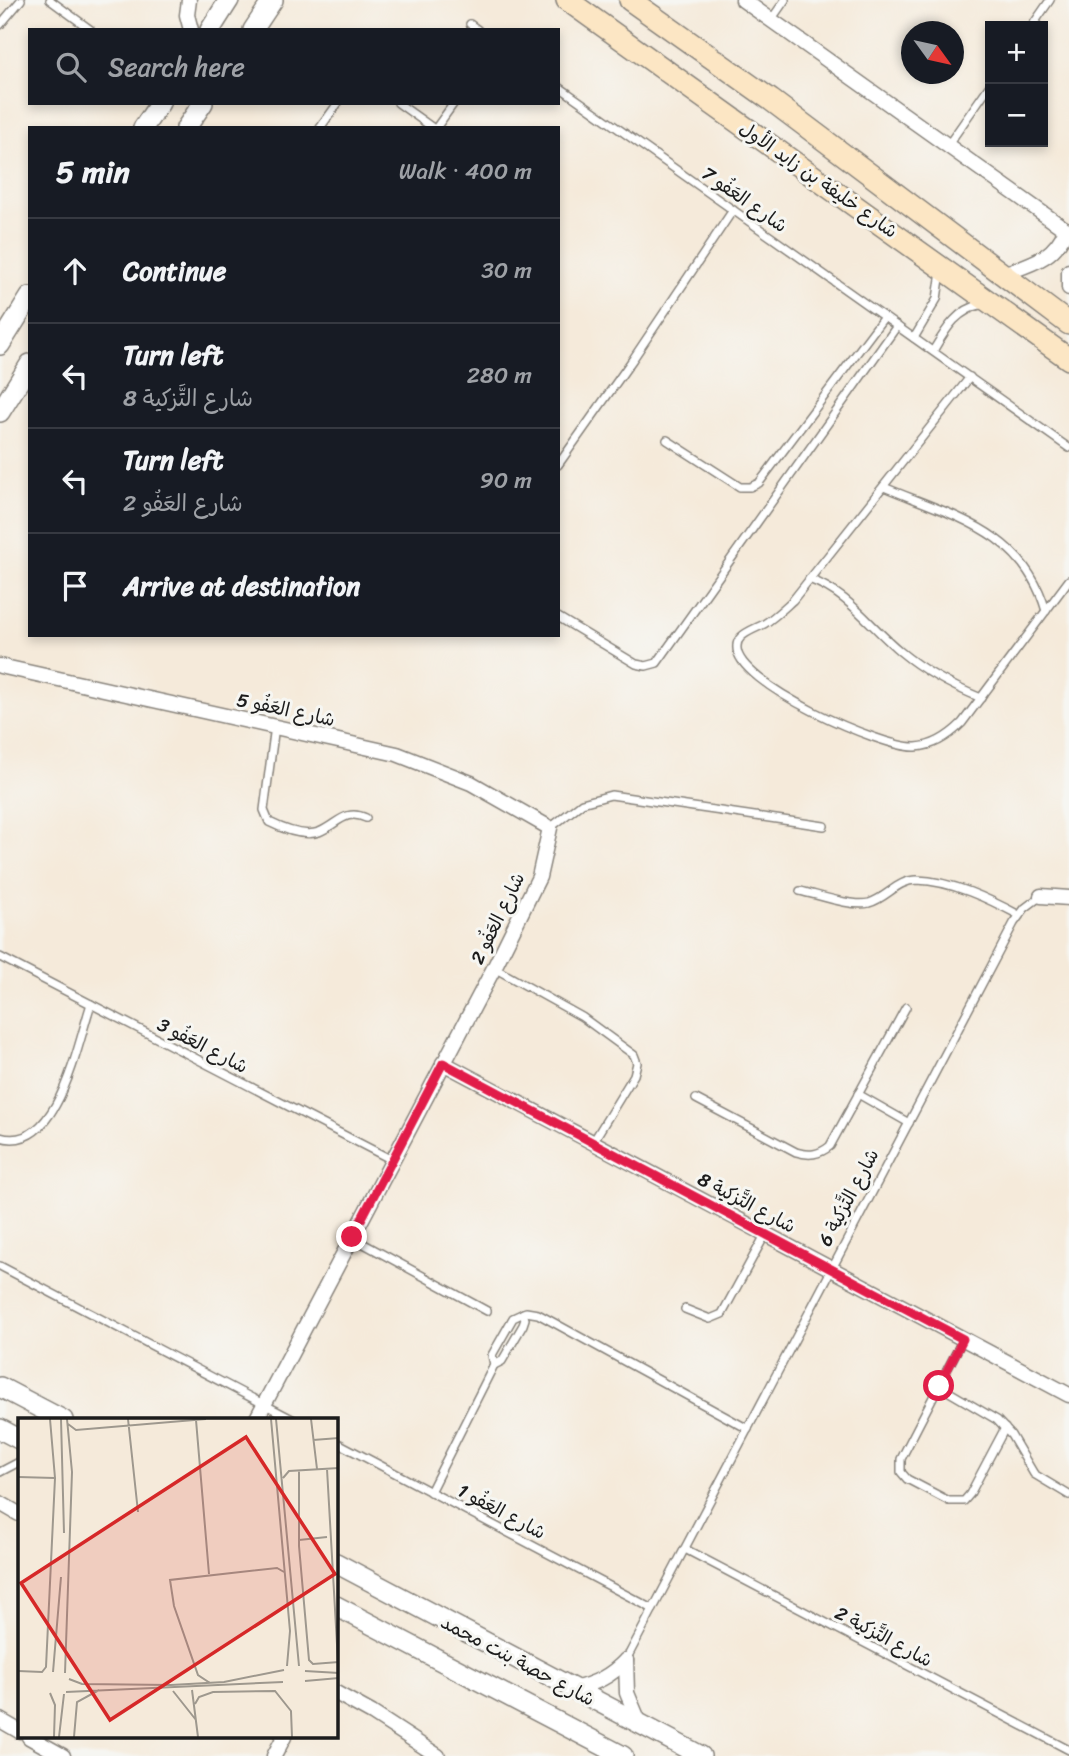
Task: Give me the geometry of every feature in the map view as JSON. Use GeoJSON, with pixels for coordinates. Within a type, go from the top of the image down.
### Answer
{"type":"FeatureCollection","features":[{"type":"Feature","properties":{"kind":"main road","name":"شارع خليفة بن زايد الأول"},"geometry":{"type":"LineString","coordinates":[[567,0],[1069,359]]}},
{"type":"Feature","properties":{"kind":"main road","name":"شارع خليفة بن زايد الأول"},"geometry":{"type":"LineString","coordinates":[[631,0],[771,100],[1069,324]]}},
{"type":"Feature","properties":{"kind":"street"},"geometry":{"type":"LineString","coordinates":[[189,0],[187,15],[190,28]]}},
{"type":"Feature","properties":{"kind":"street"},"geometry":{"type":"LineString","coordinates":[[211,28],[229,0]]}},
{"type":"Feature","properties":{"kind":"street"},"geometry":{"type":"LineString","coordinates":[[254,28],[273,0]]}},
{"type":"Feature","properties":{"kind":"street"},"geometry":{"type":"LineString","coordinates":[[743,0],[1068,230],[1059,245],[1047,257],[1003,274]]}},
{"type":"Feature","properties":{"kind":"street"},"geometry":{"type":"LineString","coordinates":[[144,126],[159,105]]}},
{"type":"Feature","properties":{"kind":"street"},"geometry":{"type":"LineString","coordinates":[[187,126],[202,105]]}},
{"type":"Feature","properties":{"kind":"street"},"geometry":{"type":"LineString","coordinates":[[1069,271],[1069,288]]}},
{"type":"Feature","properties":{"kind":"street"},"geometry":{"type":"LineString","coordinates":[[0,345],[28,300]]}},
{"type":"Feature","properties":{"kind":"street"},"geometry":{"type":"LineString","coordinates":[[0,412],[28,367]]}},
{"type":"Feature","properties":{"kind":"street","name":"شارع العَفُو 5"},"geometry":{"type":"LineString","coordinates":[[0,666],[275,725],[419,761],[471,783],[550,828]]}},
{"type":"Feature","properties":{"kind":"street","name":"شارع العَفُو 2"},"geometry":{"type":"LineString","coordinates":[[257,1418],[494,968],[539,877],[550,828]]}},
{"type":"Feature","properties":{"kind":"street","name":"شارع التَّزكية 6"},"geometry":{"type":"LineString","coordinates":[[1041,896],[1069,898]]}},
{"type":"Feature","properties":{"kind":"street","name":"شارع التَّزكية 8"},"geometry":{"type":"LineString","coordinates":[[443,1063],[1069,1395]]}},
{"type":"Feature","properties":{"kind":"street"},"geometry":{"type":"LineString","coordinates":[[0,1387],[59,1418]]}},
{"type":"Feature","properties":{"kind":"street"},"geometry":{"type":"LineString","coordinates":[[0,1429],[18,1438]]}},
{"type":"Feature","properties":{"kind":"street"},"geometry":{"type":"LineString","coordinates":[[0,1503],[18,1513]]}},
{"type":"Feature","properties":{"kind":"street","name":"شارع حصة بنت محمد"},"geometry":{"type":"LineString","coordinates":[[338,1564],[701,1756]]}},
{"type":"Feature","properties":{"kind":"street","name":"شارع حصة بنت محمد"},"geometry":{"type":"LineString","coordinates":[[338,1606],[623,1756]]}},
{"type":"Feature","properties":{"kind":"street"},"geometry":{"type":"LineString","coordinates":[[626,1660],[627,1693],[640,1724]]}},
{"type":"Feature","properties":{"kind":"street","name":"شارع التَّزكية 6"},"geometry":{"type":"LineString","coordinates":[[573,1689],[608,1676],[626,1660]]}},
{"type":"Feature","properties":{"kind":"street"},"geometry":{"type":"LineString","coordinates":[[338,1694],[438,1756]]}},
{"type":"Feature","properties":{"kind":"street"},"geometry":{"type":"LineString","coordinates":[[0,1720],[18,1730]]}},
{"type":"Feature","properties":{"kind":"street"},"geometry":{"type":"LineString","coordinates":[[31,1738],[63,1756]]}},
{"type":"Feature","properties":{"kind":"street"},"geometry":{"type":"LineString","coordinates":[[274,1756],[283,1738]]}},
{"type":"Feature","properties":{"kind":"lane"},"geometry":{"type":"LineString","coordinates":[[0,25],[21,0]]}},
{"type":"Feature","properties":{"kind":"lane"},"geometry":{"type":"LineString","coordinates":[[50,0],[88,28]]}},
{"type":"Feature","properties":{"kind":"lane"},"geometry":{"type":"LineString","coordinates":[[771,20],[785,0]]}},
{"type":"Feature","properties":{"kind":"lane"},"geometry":{"type":"LineString","coordinates":[[1035,21],[1050,0]]}},
{"type":"Feature","properties":{"kind":"lane"},"geometry":{"type":"LineString","coordinates":[[470,24],[475,28]]}},
{"type":"Feature","properties":{"kind":"lane","name":"شارع العَفُو 7"},"geometry":{"type":"LineString","coordinates":[[560,87],[1069,448]]}},
{"type":"Feature","properties":{"kind":"lane"},"geometry":{"type":"LineString","coordinates":[[948,145],[985,92]]}},
{"type":"Feature","properties":{"kind":"lane"},"geometry":{"type":"LineString","coordinates":[[321,126],[337,105]]}},
{"type":"Feature","properties":{"kind":"lane"},"geometry":{"type":"LineString","coordinates":[[401,105],[432,126]]}},
{"type":"Feature","properties":{"kind":"lane"},"geometry":{"type":"LineString","coordinates":[[437,126],[452,105]]}},
{"type":"Feature","properties":{"kind":"lane"},"geometry":{"type":"LineString","coordinates":[[560,462],[733,210]]}},
{"type":"Feature","properties":{"kind":"lane"},"geometry":{"type":"LineString","coordinates":[[914,338],[937,299],[941,282],[940,265]]}},
{"type":"Feature","properties":{"kind":"lane"},"geometry":{"type":"LineString","coordinates":[[933,351],[947,326],[960,314],[975,305],[993,303]]}},
{"type":"Feature","properties":{"kind":"lane"},"geometry":{"type":"LineString","coordinates":[[667,440],[740,487],[759,483],[884,317]]}},
{"type":"Feature","properties":{"kind":"lane"},"geometry":{"type":"LineString","coordinates":[[560,618],[636,664],[646,666],[657,663],[897,326]]}},
{"type":"Feature","properties":{"kind":"lane"},"geometry":{"type":"LineString","coordinates":[[970,377],[809,579],[781,610],[742,636],[737,643],[737,653],[747,668],[769,687],[840,724],[913,747],[936,742],[955,730],[1069,580]]}},
{"type":"Feature","properties":{"kind":"lane"},"geometry":{"type":"LineString","coordinates":[[884,486],[964,520],[998,539],[1027,568],[1046,611]]}},
{"type":"Feature","properties":{"kind":"lane"},"geometry":{"type":"LineString","coordinates":[[809,579],[850,601],[883,636],[921,667],[981,698]]}},
{"type":"Feature","properties":{"kind":"lane"},"geometry":{"type":"LineString","coordinates":[[275,725],[264,810],[269,821],[308,834],[321,831],[347,815],[366,818]]}},
{"type":"Feature","properties":{"kind":"lane"},"geometry":{"type":"LineString","coordinates":[[550,828],[582,803],[611,795],[824,826]]}},
{"type":"Feature","properties":{"kind":"lane"},"geometry":{"type":"LineString","coordinates":[[800,891],[863,904],[878,899],[904,883],[918,880],[972,893],[1019,915]]}},
{"type":"Feature","properties":{"kind":"lane","name":"شارع التَّزكية 6"},"geometry":{"type":"LineString","coordinates":[[626,1660],[1019,915],[1041,896]]}},
{"type":"Feature","properties":{"kind":"lane","name":"شارع العَفُو 3"},"geometry":{"type":"LineString","coordinates":[[0,957],[392,1160]]}},
{"type":"Feature","properties":{"kind":"lane"},"geometry":{"type":"LineString","coordinates":[[494,968],[582,1017],[634,1055],[637,1063],[634,1075],[593,1142]]}},
{"type":"Feature","properties":{"kind":"lane"},"geometry":{"type":"LineString","coordinates":[[0,1137],[23,1137],[39,1129],[47,1121],[65,1084],[91,1004]]}},
{"type":"Feature","properties":{"kind":"lane"},"geometry":{"type":"LineString","coordinates":[[696,1099],[796,1152],[809,1155],[821,1152],[830,1146],[906,1007]]}},
{"type":"Feature","properties":{"kind":"lane"},"geometry":{"type":"LineString","coordinates":[[858,1094],[909,1123]]}},
{"type":"Feature","properties":{"kind":"lane"},"geometry":{"type":"LineString","coordinates":[[685,1308],[710,1319],[722,1314],[766,1234]]}},
{"type":"Feature","properties":{"kind":"lane"},"geometry":{"type":"LineString","coordinates":[[352,1237],[487,1311]]}},
{"type":"Feature","properties":{"kind":"lane"},"geometry":{"type":"LineString","coordinates":[[0,1266],[290,1418]]}},
{"type":"Feature","properties":{"kind":"lane"},"geometry":{"type":"LineString","coordinates":[[494,1365],[492,1355],[513,1318],[517,1314],[538,1314],[748,1429]]}},
{"type":"Feature","properties":{"kind":"lane"},"geometry":{"type":"LineString","coordinates":[[430,1492],[494,1365],[502,1361],[524,1322],[523,1314]]}},
{"type":"Feature","properties":{"kind":"lane"},"geometry":{"type":"LineString","coordinates":[[963,1339],[901,1460],[901,1472],[906,1479],[949,1501],[964,1501],[1005,1428]]}},
{"type":"Feature","properties":{"kind":"lane"},"geometry":{"type":"LineString","coordinates":[[939,1386],[989,1414],[1005,1428],[1034,1474],[1069,1494]]}},
{"type":"Feature","properties":{"kind":"lane","name":"شارع العَفُو 1"},"geometry":{"type":"LineString","coordinates":[[338,1443],[653,1609]]}},
{"type":"Feature","properties":{"kind":"lane"},"geometry":{"type":"LineString","coordinates":[[0,1472],[18,1463]]}},
{"type":"Feature","properties":{"kind":"lane","name":"شارع التَّزكية 2"},"geometry":{"type":"LineString","coordinates":[[685,1549],[1069,1750]]}},
{"type":"Feature","properties":{"kind":"route"},"geometry":{"type":"LineString","coordinates":[[352,1237],[443,1063],[963,1339],[939,1386]]}}]}
